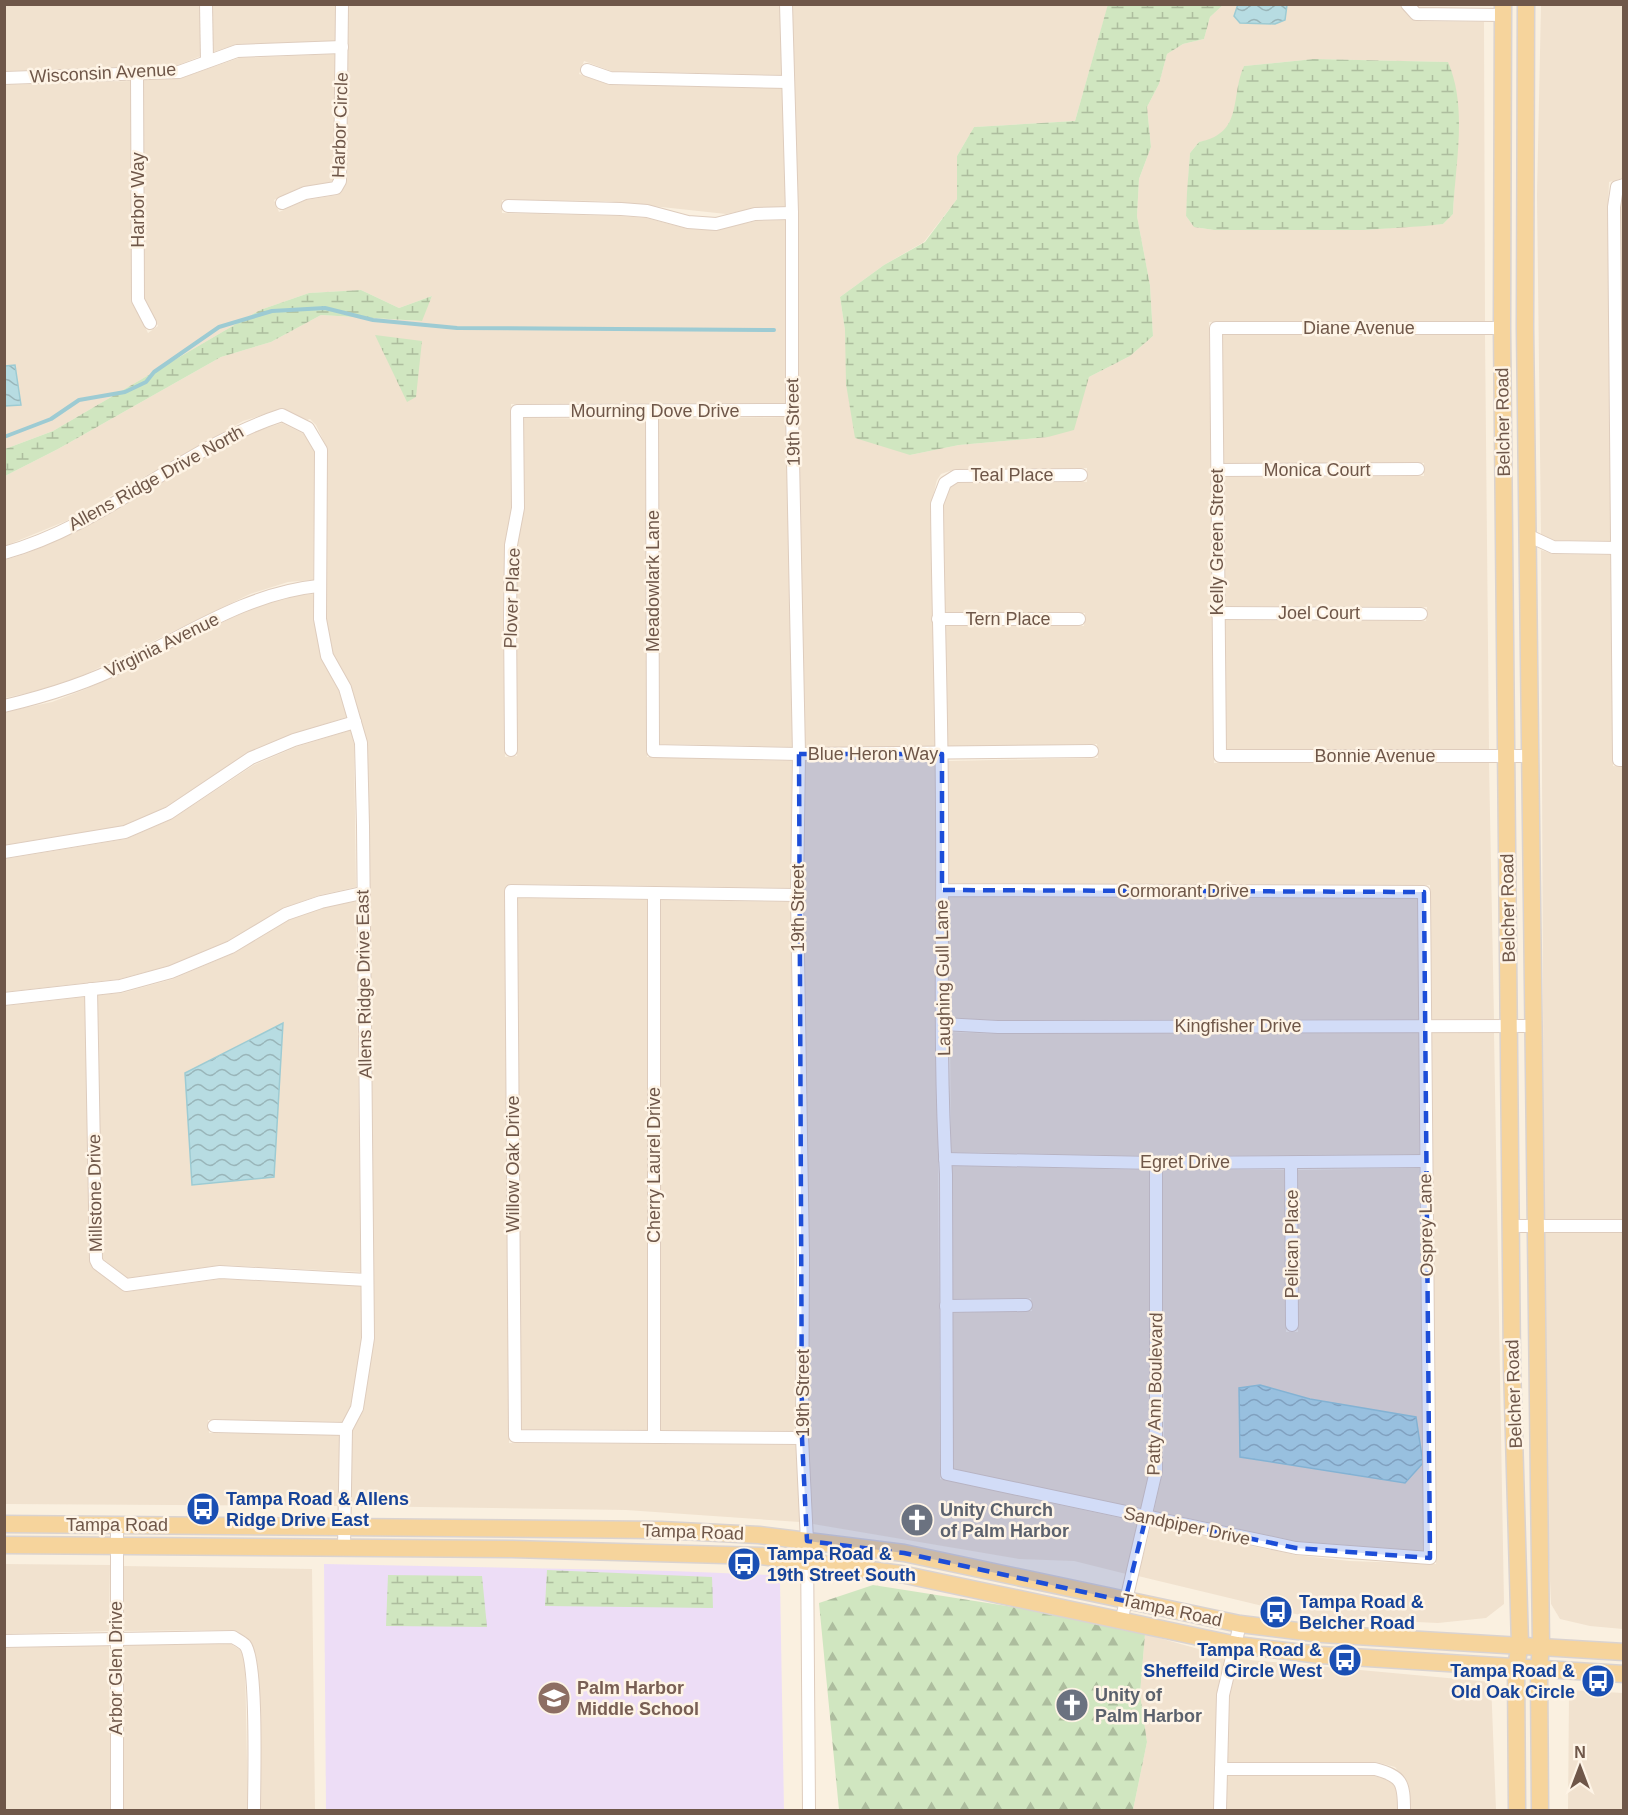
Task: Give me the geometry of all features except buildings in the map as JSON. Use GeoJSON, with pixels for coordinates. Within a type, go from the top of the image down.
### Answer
{"type":"FeatureCollection","features":[{"type":"Feature","properties":{"kind":"main road","name":"Belcher Road"},"geometry":{"type":"LineString","coordinates":[[1526,4],[1527,535],[1541,1646],[1539,1669],[1540,1810]]}},
{"type":"Feature","properties":{"kind":"main road","name":"Belcher Road"},"geometry":{"type":"LineString","coordinates":[[1503,10],[1502,328],[1512,1366],[1520,1645],[1516,1666],[1517,1810]]}},
{"type":"Feature","properties":{"kind":"main road","name":"Tampa Road"},"geometry":{"type":"LineString","coordinates":[[4,1524],[512,1528],[759,1534],[904,1553],[1240,1624],[1322,1634],[1623,1652]]}},
{"type":"Feature","properties":{"kind":"main road"},"geometry":{"type":"LineString","coordinates":[[512,1528],[512,1549]]}},
{"type":"Feature","properties":{"kind":"main road","name":"Tampa Road"},"geometry":{"type":"LineString","coordinates":[[4,1545],[711,1553],[807,1561],[901,1574],[1236,1645],[1320,1655],[1623,1674]]}},
{"type":"Feature","properties":{"kind":"street"},"geometry":{"type":"LineString","coordinates":[[207,4],[207,61]]}},
{"type":"Feature","properties":{"kind":"street","name":"Harbor Circle"},"geometry":{"type":"LineString","coordinates":[[282,203],[305,193],[336,188],[340,181],[342,4]]}},
{"type":"Feature","properties":{"kind":"street","name":"19th Street"},"geometry":{"type":"LineString","coordinates":[[786,4],[792,213],[792,410],[799,754],[797,895],[803,1257],[802,1438],[807,1541],[809,1810]]}},
{"type":"Feature","properties":{"kind":"street"},"geometry":{"type":"LineString","coordinates":[[1407,4],[1416,14],[1503,10]]}},
{"type":"Feature","properties":{"kind":"street","name":"Wisconsin Avenue"},"geometry":{"type":"LineString","coordinates":[[4,78],[179,72],[237,51],[342,47]]}},
{"type":"Feature","properties":{"kind":"street"},"geometry":{"type":"LineString","coordinates":[[587,70],[610,78],[788,82]]}},
{"type":"Feature","properties":{"kind":"street","name":"Harbor Way"},"geometry":{"type":"LineString","coordinates":[[137,74],[138,300],[150,323]]}},
{"type":"Feature","properties":{"kind":"street"},"geometry":{"type":"LineString","coordinates":[[1620,186],[1614,207],[1621,760]]}},
{"type":"Feature","properties":{"kind":"street"},"geometry":{"type":"LineString","coordinates":[[508,206],[647,211],[688,222],[716,224],[755,214],[792,213]]}},
{"type":"Feature","properties":{"kind":"street","name":"Diane Avenue"},"geometry":{"type":"LineString","coordinates":[[1216,328],[1502,328]]}},
{"type":"Feature","properties":{"kind":"street","name":"Kelly Green Street"},"geometry":{"type":"LineString","coordinates":[[1216,328],[1220,756]]}},
{"type":"Feature","properties":{"kind":"street","name":"Mourning Dove Drive"},"geometry":{"type":"LineString","coordinates":[[517,411],[792,410]]}},
{"type":"Feature","properties":{"kind":"street","name":"Plover Place"},"geometry":{"type":"LineString","coordinates":[[511,750],[511,545],[518,508],[517,411]]}},
{"type":"Feature","properties":{"kind":"street","name":"Meadowlark Lane"},"geometry":{"type":"LineString","coordinates":[[652,412],[653,751]]}},
{"type":"Feature","properties":{"kind":"street","name":"Allens Ridge Drive North"},"geometry":{"type":"LineString","coordinates":[[4,553],[68,528],[245,428],[282,416],[308,428]]}},
{"type":"Feature","properties":{"kind":"street","name":"Allens Ridge Drive East"},"geometry":{"type":"LineString","coordinates":[[308,428],[321,450],[318,586],[320,619],[327,656],[345,688],[361,743],[368,1338],[357,1408],[346,1429],[344,1548]]}},
{"type":"Feature","properties":{"kind":"street","name":"Monica Court"},"geometry":{"type":"LineString","coordinates":[[1217,470],[1418,469]]}},
{"type":"Feature","properties":{"kind":"street","name":"Teal Place"},"geometry":{"type":"LineString","coordinates":[[945,483],[956,476],[1081,475]]}},
{"type":"Feature","properties":{"kind":"street","name":"Laughing Gull Lane"},"geometry":{"type":"LineString","coordinates":[[945,483],[937,504],[942,754],[947,1474]]}},
{"type":"Feature","properties":{"kind":"street"},"geometry":{"type":"LineString","coordinates":[[1527,535],[1553,547],[1618,548]]}},
{"type":"Feature","properties":{"kind":"street","name":"Virginia Avenue"},"geometry":{"type":"LineString","coordinates":[[4,705],[51,695],[84,682],[252,601],[290,589],[318,586]]}},
{"type":"Feature","properties":{"kind":"street","name":"Joel Court"},"geometry":{"type":"LineString","coordinates":[[1218,613],[1420,614]]}},
{"type":"Feature","properties":{"kind":"street","name":"Tern Place"},"geometry":{"type":"LineString","coordinates":[[938,620],[1079,620]]}},
{"type":"Feature","properties":{"kind":"street"},"geometry":{"type":"LineString","coordinates":[[4,852],[125,832],[169,813],[251,758],[294,740],[355,722]]}},
{"type":"Feature","properties":{"kind":"street","name":"Blue Heron Way"},"geometry":{"type":"LineString","coordinates":[[653,751],[799,754],[1092,751]]}},
{"type":"Feature","properties":{"kind":"street","name":"Bonnie Avenue"},"geometry":{"type":"LineString","coordinates":[[1220,756],[1530,756]]}},
{"type":"Feature","properties":{"kind":"street","name":"Cormorant Drive"},"geometry":{"type":"LineString","coordinates":[[942,890],[1424,892]]}},
{"type":"Feature","properties":{"kind":"street","name":"Willow Oak Drive"},"geometry":{"type":"LineString","coordinates":[[797,895],[511,891],[515,1436],[802,1438]]}},
{"type":"Feature","properties":{"kind":"street","name":"Osprey Lane"},"geometry":{"type":"LineString","coordinates":[[1424,892],[1430,1558]]}},
{"type":"Feature","properties":{"kind":"street"},"geometry":{"type":"LineString","coordinates":[[4,999],[120,986],[171,972],[222,952],[286,914],[321,902],[362,893]]}},
{"type":"Feature","properties":{"kind":"street","name":"Cherry Laurel Drive"},"geometry":{"type":"LineString","coordinates":[[654,893],[654,1437]]}},
{"type":"Feature","properties":{"kind":"street","name":"Millstone Drive"},"geometry":{"type":"LineString","coordinates":[[91,989],[96,1260],[98,1264],[126,1285],[220,1272],[367,1280]]}},
{"type":"Feature","properties":{"kind":"street","name":"Kingfisher Drive"},"geometry":{"type":"LineString","coordinates":[[943,1024],[998,1027],[1533,1026]]}},
{"type":"Feature","properties":{"kind":"street","name":"Egret Drive"},"geometry":{"type":"LineString","coordinates":[[945,1159],[1156,1163],[1425,1161]]}},
{"type":"Feature","properties":{"kind":"street","name":"Patty Ann Boulevard"},"geometry":{"type":"LineString","coordinates":[[1121,1622],[1156,1471],[1158,1441],[1156,1163]]}},
{"type":"Feature","properties":{"kind":"street","name":"Pelican Place"},"geometry":{"type":"LineString","coordinates":[[1291,1163],[1292,1325]]}},
{"type":"Feature","properties":{"kind":"street"},"geometry":{"type":"LineString","coordinates":[[1512,1226],[1623,1226]]}},
{"type":"Feature","properties":{"kind":"street"},"geometry":{"type":"LineString","coordinates":[[946,1306],[1026,1305]]}},
{"type":"Feature","properties":{"kind":"street"},"geometry":{"type":"LineString","coordinates":[[214,1426],[346,1429]]}},
{"type":"Feature","properties":{"kind":"street","name":"Sandpiper Drive"},"geometry":{"type":"LineString","coordinates":[[947,1474],[1296,1548],[1430,1558]]}},
{"type":"Feature","properties":{"kind":"street","name":"Arbor Glen Drive"},"geometry":{"type":"LineString","coordinates":[[117,1525],[115,1638],[117,1810]]}},
{"type":"Feature","properties":{"kind":"street"},"geometry":{"type":"LineString","coordinates":[[1220,1810],[1223,1695],[1240,1624]]}},
{"type":"Feature","properties":{"kind":"street"},"geometry":{"type":"LineString","coordinates":[[4,1641],[233,1637],[245,1645],[251,1660],[254,1810]]}},
{"type":"Feature","properties":{"kind":"street"},"geometry":{"type":"LineString","coordinates":[[1221,1769],[1375,1769],[1393,1774],[1401,1783],[1404,1792],[1404,1810]]}},
{"type":"Feature","properties":{"kind":"highlighted area"},"geometry":{"type":"Polygon","coordinates":[[[799,754],[942,754],[942,890],[1424,892],[1430,1558],[1296,1548],[1146,1517],[1125,1601],[904,1553],[807,1541],[802,1438],[799,754]]]}},
{"type":"Feature","properties":{"kind":"shaded area"},"geometry":{"type":"Polygon","coordinates":[[[1287,4],[1399,5],[1416,21],[1484,22],[1485,321],[1209,322],[1214,763],[1489,763],[1494,1019],[1432,1019],[1430,885],[949,884],[948,761],[1098,758],[1097,744],[948,747],[944,626],[1084,626],[1085,613],[944,612],[943,505],[950,488],[958,483],[1087,482],[1087,468],[956,469],[941,474],[937,480],[931,504],[936,747],[805,748],[798,410],[799,267],[791,5],[1108,5],[1075,121],[974,127],[957,156],[957,199],[924,242],[884,265],[840,297],[845,330],[910,455],[959,445],[1048,437],[1089,377],[1130,356],[1153,336],[1150,285],[1137,216],[1139,179],[1151,147],[1147,107],[1159,84],[1167,54],[1183,44],[1204,39],[1210,17],[1223,5],[1238,5],[1236,7],[1285,20],[1287,4]],[[1314,59],[1244,66],[1235,111],[1227,127],[1215,139],[1199,142],[1190,153],[1186,216],[1194,227],[1214,230],[1364,230],[1443,224],[1453,214],[1458,117],[1456,90],[1447,62],[1314,59]]]}},
{"type":"Feature","properties":{"kind":"shaded area"},"geometry":{"type":"Polygon","coordinates":[[[4,5],[200,5],[201,56],[178,65],[5,71],[4,5]]]}},
{"type":"Feature","properties":{"kind":"shaded area"},"geometry":{"type":"Polygon","coordinates":[[[213,5],[336,5],[336,41],[237,44],[213,52],[213,5]]]}},
{"type":"Feature","properties":{"kind":"shaded area"},"geometry":{"type":"Polygon","coordinates":[[[348,5],[780,5],[782,75],[611,71],[584,61],[579,74],[610,85],[782,88],[786,207],[755,208],[726,214],[606,201],[502,200],[502,213],[646,218],[688,229],[715,230],[756,221],[786,220],[786,403],[511,404],[512,508],[505,545],[503,615],[505,757],[517,756],[517,547],[524,508],[523,418],[646,419],[647,757],[793,761],[791,888],[511,884],[505,891],[509,1443],[796,1445],[800,1522],[626,1510],[351,1506],[352,1430],[362,1409],[374,1338],[369,826],[367,742],[351,686],[332,654],[326,618],[326,446],[316,425],[310,419],[307,420],[281,409],[243,421],[66,521],[5,546],[5,476],[58,449],[221,357],[271,342],[321,315],[421,321],[432,296],[399,308],[361,290],[309,293],[260,310],[53,431],[5,449],[5,406],[21,405],[15,366],[5,366],[5,85],[131,81],[132,300],[148,333],[158,326],[144,299],[144,80],[181,78],[239,58],[336,54],[334,179],[329,184],[302,187],[274,200],[279,212],[306,200],[338,195],[346,181],[348,5]]]}},
{"type":"Feature","properties":{"kind":"shaded area"},"geometry":{"type":"Polygon","coordinates":[[[1541,5],[1623,5],[1623,178],[1609,182],[1608,207],[1612,541],[1554,540],[1541,535],[1537,195],[1541,5]]]}},
{"type":"Feature","properties":{"kind":"shaded area"},"geometry":{"type":"Polygon","coordinates":[[[1623,192],[1623,484],[1620,207],[1623,192]]]}},
{"type":"Feature","properties":{"kind":"shaded area"},"geometry":{"type":"Polygon","coordinates":[[[1222,335],[1485,335],[1489,749],[1226,749],[1224,620],[1426,621],[1427,607],[1224,606],[1223,477],[1424,476],[1424,463],[1223,463],[1222,335]]]}},
{"type":"Feature","properties":{"kind":"shaded area"},"geometry":{"type":"Polygon","coordinates":[[[786,417],[793,747],[660,744],[658,419],[786,417]]]}},
{"type":"Feature","properties":{"kind":"shaded area"},"geometry":{"type":"Polygon","coordinates":[[[282,423],[304,434],[315,452],[313,580],[288,582],[250,594],[82,676],[49,688],[5,698],[5,560],[71,534],[247,434],[282,423]]]}},
{"type":"Feature","properties":{"kind":"shaded area"},"geometry":{"type":"Polygon","coordinates":[[[1541,550],[1553,554],[1612,555],[1613,766],[1624,767],[1623,1219],[1544,1219],[1541,550]]]}},
{"type":"Feature","properties":{"kind":"shaded area"},"geometry":{"type":"Polygon","coordinates":[[[313,594],[321,658],[339,691],[347,717],[293,734],[249,752],[166,807],[124,826],[5,845],[5,712],[52,702],[86,689],[254,607],[291,596],[313,594]]]}},
{"type":"Feature","properties":{"kind":"shaded area"},"geometry":{"type":"Polygon","coordinates":[[[351,730],[354,744],[356,887],[320,895],[284,908],[229,941],[169,966],[119,979],[5,992],[5,859],[126,839],[172,819],[254,765],[296,747],[351,730]]]}},
{"type":"Feature","properties":{"kind":"shaded area"},"geometry":{"type":"Polygon","coordinates":[[[805,761],[936,761],[940,1479],[1139,1522],[1126,1574],[1074,1561],[1019,1559],[813,1524],[808,1438],[809,1257],[803,895],[805,761]]]}},
{"type":"Feature","properties":{"kind":"shaded area"},"geometry":{"type":"Polygon","coordinates":[[[949,897],[1418,899],[1420,1019],[998,1020],[949,1018],[949,897]]]}},
{"type":"Feature","properties":{"kind":"shaded area"},"geometry":{"type":"Polygon","coordinates":[[[517,898],[648,900],[648,1430],[521,1429],[517,898]]]}},
{"type":"Feature","properties":{"kind":"shaded area"},"geometry":{"type":"Polygon","coordinates":[[[660,900],[791,902],[796,1431],[660,1430],[660,900]]]}},
{"type":"Feature","properties":{"kind":"shaded area"},"geometry":{"type":"Polygon","coordinates":[[[356,901],[361,1272],[221,1265],[127,1278],[102,1258],[97,995],[122,993],[173,979],[234,953],[288,920],[323,908],[356,901]]]}},
{"type":"Feature","properties":{"kind":"shaded area"},"geometry":{"type":"Polygon","coordinates":[[[85,997],[90,1260],[95,1269],[126,1292],[221,1279],[361,1286],[362,1337],[351,1405],[343,1422],[208,1420],[209,1433],[340,1435],[339,1506],[5,1504],[4,1006],[85,997]]]}},
{"type":"Feature","properties":{"kind":"shaded area"},"geometry":{"type":"Polygon","coordinates":[[[950,1032],[998,1034],[1420,1033],[1419,1154],[1156,1156],[951,1152],[950,1032]]]}},
{"type":"Feature","properties":{"kind":"shaded area"},"geometry":{"type":"Polygon","coordinates":[[[1432,1033],[1494,1033],[1504,1604],[1486,1618],[1438,1623],[1308,1617],[1138,1576],[1151,1525],[1295,1555],[1350,1561],[1436,1564],[1432,1033]]]}},
{"type":"Feature","properties":{"kind":"shaded area"},"geometry":{"type":"Polygon","coordinates":[[[952,1166],[1150,1170],[1151,1441],[1150,1470],[1142,1509],[953,1469],[952,1313],[1032,1311],[1031,1298],[952,1299],[952,1166]]]}},
{"type":"Feature","properties":{"kind":"shaded area"},"geometry":{"type":"Polygon","coordinates":[[[1419,1168],[1424,1551],[1296,1541],[1154,1511],[1162,1473],[1164,1442],[1162,1170],[1285,1170],[1286,1332],[1298,1332],[1297,1170],[1419,1168]],[[1260,1385],[1239,1389],[1310,1399],[1260,1385]]]}},
{"type":"Feature","properties":{"kind":"shaded area"},"geometry":{"type":"Polygon","coordinates":[[[1544,1233],[1623,1233],[1623,1629],[1590,1626],[1560,1619],[1551,1604],[1545,1462],[1544,1233]]]}},
{"type":"Feature","properties":{"kind":"shaded area"},"geometry":{"type":"Polygon","coordinates":[[[4,1564],[110,1565],[109,1631],[5,1634],[4,1564]]]}},
{"type":"Feature","properties":{"kind":"shaded area","name":"Palm Harbor Middle School"},"geometry":{"type":"Polygon","coordinates":[[[324,1564],[672,1571],[769,1575],[780,1580],[784,1810],[326,1810],[324,1564]]]}},
{"type":"Feature","properties":{"kind":"shaded area"},"geometry":{"type":"Polygon","coordinates":[[[122,1566],[312,1569],[315,1810],[260,1810],[257,1660],[248,1639],[233,1630],[122,1631],[122,1566]]]}},
{"type":"Feature","properties":{"kind":"shaded area"},"geometry":{"type":"Polygon","coordinates":[[[1145,1634],[1227,1657],[1217,1693],[1215,1810],[1133,1810],[1147,1742],[1140,1694],[1145,1634]]]}},
{"type":"Feature","properties":{"kind":"shaded area"},"geometry":{"type":"Polygon","coordinates":[[[231,1644],[240,1650],[245,1662],[248,1810],[123,1810],[122,1645],[231,1644]]]}},
{"type":"Feature","properties":{"kind":"shaded area"},"geometry":{"type":"Polygon","coordinates":[[[109,1645],[111,1810],[5,1810],[4,1648],[109,1645]]]}},
{"type":"Feature","properties":{"kind":"shaded area"},"geometry":{"type":"Polygon","coordinates":[[[1239,1659],[1491,1682],[1496,1810],[1410,1810],[1410,1792],[1405,1779],[1395,1767],[1376,1762],[1227,1762],[1229,1696],[1239,1659]]]}},
{"type":"Feature","properties":{"kind":"shaded area"},"geometry":{"type":"Polygon","coordinates":[[[1569,1690],[1623,1693],[1623,1810],[1568,1810],[1569,1690]]]}},
{"type":"Feature","properties":{"kind":"shaded area"},"geometry":{"type":"Polygon","coordinates":[[[1227,1776],[1374,1776],[1390,1780],[1396,1787],[1398,1810],[1227,1810],[1227,1776]]]}},
{"type":"Feature","properties":{"kind":"green space"},"geometry":{"type":"Polygon","coordinates":[[[1108,4],[1223,5],[1210,17],[1204,39],[1183,44],[1167,54],[1159,84],[1147,107],[1151,147],[1139,179],[1137,216],[1150,285],[1153,336],[1130,356],[1089,377],[1074,430],[1048,437],[959,445],[910,455],[855,438],[846,384],[845,330],[840,297],[884,265],[925,242],[957,199],[957,156],[974,127],[1075,121],[1108,4]]]}},
{"type":"Feature","properties":{"kind":"green space"},"geometry":{"type":"Polygon","coordinates":[[[1314,59],[1448,62],[1458,98],[1459,137],[1453,214],[1443,224],[1364,230],[1214,230],[1194,227],[1186,216],[1190,153],[1199,142],[1223,131],[1229,122],[1244,66],[1314,59]]]}},
{"type":"Feature","properties":{"kind":"green space"},"geometry":{"type":"Polygon","coordinates":[[[361,290],[399,308],[432,296],[422,321],[321,315],[271,342],[221,357],[58,449],[5,476],[5,449],[53,431],[260,310],[309,293],[361,290]]]}},
{"type":"Feature","properties":{"kind":"green space"},"geometry":{"type":"Polygon","coordinates":[[[375,335],[422,341],[416,397],[407,402],[375,335]]]}},
{"type":"Feature","properties":{"kind":"green space"},"geometry":{"type":"Polygon","coordinates":[[[547,1570],[712,1577],[713,1608],[545,1606],[547,1570]]]}},
{"type":"Feature","properties":{"kind":"green space"},"geometry":{"type":"Polygon","coordinates":[[[388,1575],[482,1576],[487,1627],[386,1626],[388,1575]]]}},
{"type":"Feature","properties":{"kind":"green space"},"geometry":{"type":"Polygon","coordinates":[[[873,1585],[1039,1611],[1145,1634],[1140,1694],[1147,1742],[1133,1810],[839,1810],[819,1603],[873,1585]]]}},
{"type":"Feature","properties":{"kind":"water"},"geometry":{"type":"Polygon","coordinates":[[[1238,4],[1287,5],[1285,20],[1275,24],[1240,23],[1234,16],[1238,4]]]}},
{"type":"Feature","properties":{"kind":"water"},"geometry":{"type":"Polygon","coordinates":[[[15,365],[21,405],[5,406],[5,366],[15,365]]]}},
{"type":"Feature","properties":{"kind":"water"},"geometry":{"type":"Polygon","coordinates":[[[283,1023],[274,1177],[192,1185],[185,1073],[283,1023]]]}},
{"type":"Feature","properties":{"kind":"water"},"geometry":{"type":"Polygon","coordinates":[[[1260,1385],[1310,1399],[1416,1417],[1423,1463],[1405,1483],[1240,1457],[1239,1388],[1260,1385]]]}},
{"type":"Feature","properties":{"kind":"waterway"},"geometry":{"type":"LineString","coordinates":[[4,437],[51,419],[79,400],[125,392],[146,382],[154,372],[219,327],[272,311],[325,308],[373,320],[457,328],[774,330]]}},
{"type":"Feature","properties":{"kind":"place","name":"Tampa Road & Allens Ridge Drive East"},"geometry":{"type":"Point","coordinates":[203,1509]}},
{"type":"Feature","properties":{"kind":"place","name":"Unity Church of Palm Harbor"},"geometry":{"type":"Point","coordinates":[917,1520]}},
{"type":"Feature","properties":{"kind":"place","name":"Tampa Road & 19th Street South"},"geometry":{"type":"Point","coordinates":[744,1564]}},
{"type":"Feature","properties":{"kind":"place","name":"Tampa Road & Belcher Road"},"geometry":{"type":"Point","coordinates":[1276,1612]}},
{"type":"Feature","properties":{"kind":"place","name":"Tampa Road & Sheffeild Circle West"},"geometry":{"type":"Point","coordinates":[1345,1660]}},
{"type":"Feature","properties":{"kind":"place","name":"Tampa Road & Old Oak Circle"},"geometry":{"type":"Point","coordinates":[1598,1681]}},
{"type":"Feature","properties":{"kind":"place","name":"Palm Harbor Middle School"},"geometry":{"type":"Point","coordinates":[554,1698]}},
{"type":"Feature","properties":{"kind":"place","name":"Unity of Palm Harbor"},"geometry":{"type":"Point","coordinates":[1072,1705]}}]}
